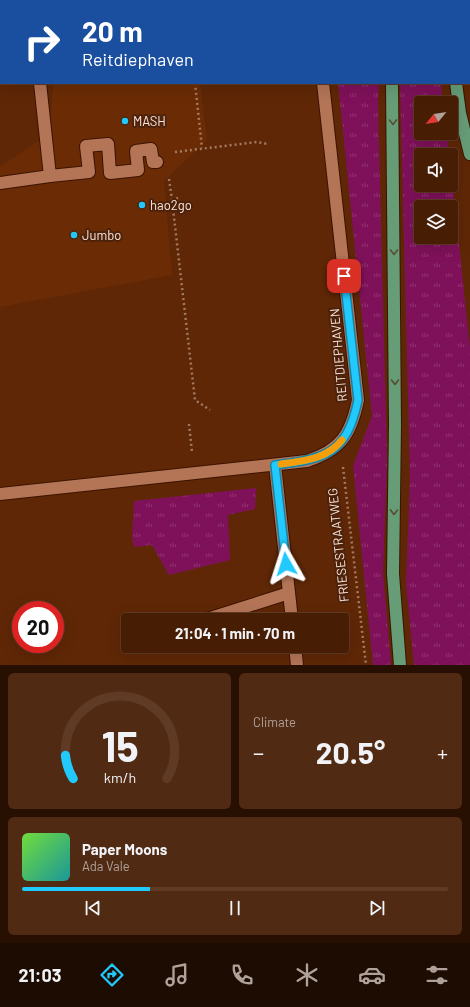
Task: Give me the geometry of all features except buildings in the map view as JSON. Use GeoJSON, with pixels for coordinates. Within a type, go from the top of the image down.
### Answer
{"type":"FeatureCollection","features":[{"type":"Feature","properties":{"kind":"main road"},"geometry":{"type":"LineString","coordinates":[[392,84],[395,417],[393,574],[400,665]]}},
{"type":"Feature","properties":{"kind":"main road"},"geometry":{"type":"LineString","coordinates":[[456,84],[460,112],[470,154]]}},
{"type":"Feature","properties":{"kind":"street"},"geometry":{"type":"LineString","coordinates":[[40,84],[50,176]]}},
{"type":"Feature","properties":{"kind":"street","name":"REITDIEPHAVEN"},"geometry":{"type":"LineString","coordinates":[[0,494],[307,461],[322,456],[337,446],[350,430],[358,400],[323,84]]}},
{"type":"Feature","properties":{"kind":"street"},"geometry":{"type":"LineString","coordinates":[[0,183],[89,172],[86,146],[108,144],[110,173],[138,170],[136,151],[151,149],[153,162],[157,162]]}},
{"type":"Feature","properties":{"kind":"street"},"geometry":{"type":"LineString","coordinates":[[275,465],[291,613]]}},
{"type":"Feature","properties":{"kind":"street"},"geometry":{"type":"LineString","coordinates":[[226,613],[289,593]]}},
{"type":"Feature","properties":{"kind":"street"},"geometry":{"type":"LineString","coordinates":[[296,653],[297,665]]}},
{"type":"Feature","properties":{"kind":"path"},"geometry":{"type":"LineString","coordinates":[[195,84],[202,148]]}},
{"type":"Feature","properties":{"kind":"path"},"geometry":{"type":"LineString","coordinates":[[168,153],[257,142],[268,144]]}},
{"type":"Feature","properties":{"kind":"path"},"geometry":{"type":"LineString","coordinates":[[178,198],[172,200],[195,400],[210,410]]}},
{"type":"Feature","properties":{"kind":"path"},"geometry":{"type":"LineString","coordinates":[[189,424],[194,474]]}},
{"type":"Feature","properties":{"kind":"path","name":"FRIESESTRAATWEG"},"geometry":{"type":"LineString","coordinates":[[337,446],[344,471],[366,665]]}},
{"type":"Feature","properties":{"kind":"shaded area"},"geometry":{"type":"Polygon","coordinates":[[[53,84],[200,84],[207,140],[164,181],[172,275],[0,307],[0,167],[50,133],[53,84]]]}},
{"type":"Feature","properties":{"kind":"green space"},"geometry":{"type":"Polygon","coordinates":[[[338,84],[379,84],[378,102],[387,460],[383,573],[391,665],[373,665],[353,466],[372,416],[338,84]]]}},
{"type":"Feature","properties":{"kind":"green space"},"geometry":{"type":"Polygon","coordinates":[[[400,84],[441,84],[442,96],[414,96],[414,140],[448,140],[448,148],[414,148],[414,192],[453,192],[454,200],[414,200],[414,244],[458,244],[458,236],[470,348],[470,665],[414,665],[406,584],[410,477],[400,84]]]}},
{"type":"Feature","properties":{"kind":"green space"},"geometry":{"type":"Polygon","coordinates":[[[256,488],[255,509],[228,515],[230,560],[169,575],[152,545],[134,547],[132,538],[134,501],[256,488]]]}},
{"type":"Feature","properties":{"kind":"slow traffic"},"geometry":{"type":"LineString","coordinates":[[281,464],[307,461],[322,456],[337,446],[342,440]]}},
{"type":"Feature","properties":{"kind":"place","name":"MASH"},"geometry":{"type":"Point","coordinates":[125,121]}},
{"type":"Feature","properties":{"kind":"place","name":"hao2go"},"geometry":{"type":"Point","coordinates":[142,205]}},
{"type":"Feature","properties":{"kind":"place","name":"Jumbo"},"geometry":{"type":"Point","coordinates":[74,235]}},
{"type":"Feature","properties":{"kind":"route"},"geometry":{"type":"LineString","coordinates":[[286,564],[275,465],[307,461],[322,456],[337,446],[350,430],[354,420],[358,400],[344,276]]}}]}
